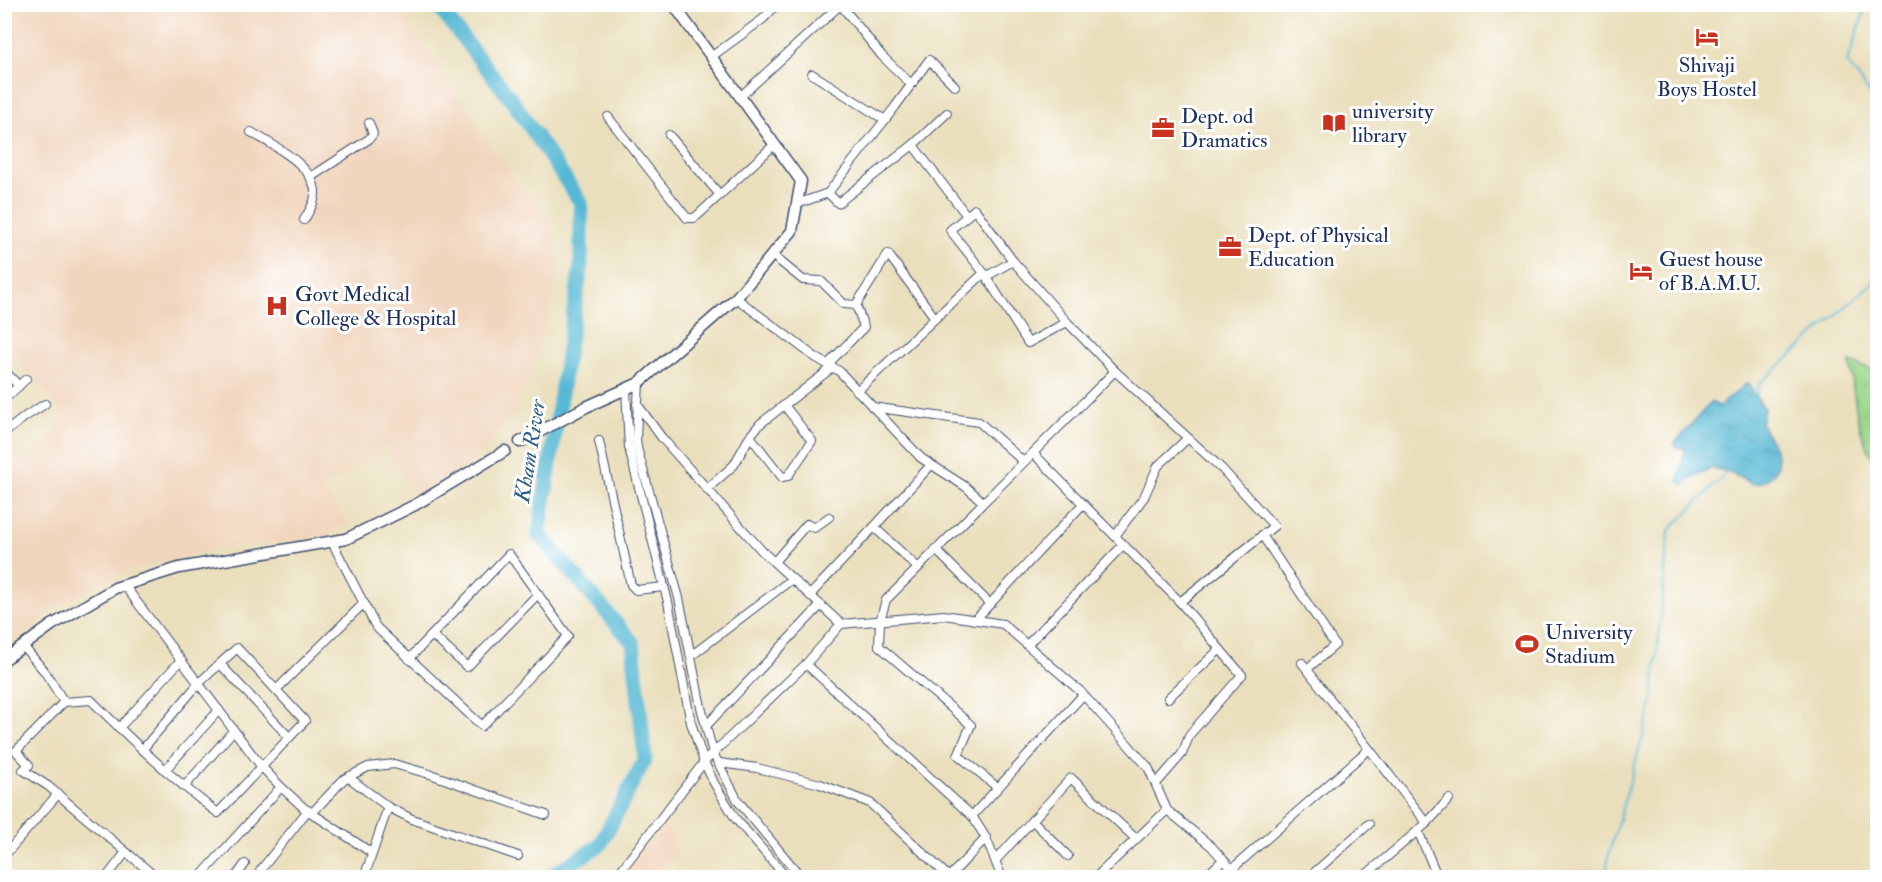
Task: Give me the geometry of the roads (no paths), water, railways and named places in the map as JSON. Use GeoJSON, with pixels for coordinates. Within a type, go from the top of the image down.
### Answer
{"type":"FeatureCollection","features":[{"type":"Feature","properties":{"kind":"street"},"geometry":{"type":"LineString","coordinates":[[520,442],[586,407],[639,383],[736,298],[792,231],[801,181],[675,4]]}},
{"type":"Feature","properties":{"kind":"street"},"geometry":{"type":"LineString","coordinates":[[711,57],[763,19],[777,4]]}},
{"type":"Feature","properties":{"kind":"street"},"geometry":{"type":"LineString","coordinates":[[740,97],[840,5],[882,56],[911,84]]}},
{"type":"Feature","properties":{"kind":"street"},"geometry":{"type":"LineString","coordinates":[[797,204],[828,193],[929,60],[955,86]]}},
{"type":"Feature","properties":{"kind":"street"},"geometry":{"type":"LineString","coordinates":[[812,74],[885,120]]}},
{"type":"Feature","properties":{"kind":"street"},"geometry":{"type":"LineString","coordinates":[[828,193],[838,203],[913,145],[946,113]]}},
{"type":"Feature","properties":{"kind":"street"},"geometry":{"type":"LineString","coordinates":[[608,117],[687,218],[694,218],[774,145]]}},
{"type":"Feature","properties":{"kind":"street"},"geometry":{"type":"LineString","coordinates":[[311,177],[369,139],[373,134],[369,123]]}},
{"type":"Feature","properties":{"kind":"street"},"geometry":{"type":"LineString","coordinates":[[251,132],[292,158],[315,183],[316,197],[304,220]]}},
{"type":"Feature","properties":{"kind":"street"},"geometry":{"type":"LineString","coordinates":[[669,135],[720,195]]}},
{"type":"Feature","properties":{"kind":"street"},"geometry":{"type":"LineString","coordinates":[[913,145],[967,216]]}},
{"type":"Feature","properties":{"kind":"street"},"geometry":{"type":"LineString","coordinates":[[1067,322],[1028,343],[986,275],[950,230],[975,209],[1013,261],[1067,322],[1115,371],[1222,469],[1274,526],[1180,602]]}},
{"type":"Feature","properties":{"kind":"street"},"geometry":{"type":"LineString","coordinates":[[856,305],[888,254],[935,318]]}},
{"type":"Feature","properties":{"kind":"street"},"geometry":{"type":"LineString","coordinates":[[772,255],[802,280],[821,281],[844,304],[856,305]]}},
{"type":"Feature","properties":{"kind":"street"},"geometry":{"type":"LineString","coordinates":[[857,391],[935,318],[986,275],[1013,261]]}},
{"type":"Feature","properties":{"kind":"street"},"geometry":{"type":"LineString","coordinates":[[736,298],[839,371],[921,458],[966,487],[983,502]]}},
{"type":"Feature","properties":{"kind":"street"},"geometry":{"type":"LineString","coordinates":[[707,489],[734,465],[750,436],[760,424],[831,366],[864,327],[856,305]]}},
{"type":"Feature","properties":{"kind":"street"},"geometry":{"type":"LineString","coordinates":[[4,370],[22,382],[4,400]]}},
{"type":"Feature","properties":{"kind":"street"},"geometry":{"type":"LineString","coordinates":[[998,788],[958,755],[971,725],[879,646],[880,621],[885,600],[1115,371]]}},
{"type":"Feature","properties":{"kind":"street"},"geometry":{"type":"LineString","coordinates":[[639,383],[637,448],[679,598],[713,753],[738,801],[802,878]]}},
{"type":"Feature","properties":{"kind":"street"},"geometry":{"type":"LineString","coordinates":[[626,389],[629,448],[664,587],[691,723],[704,762],[735,818],[787,878]]}},
{"type":"Feature","properties":{"kind":"street"},"geometry":{"type":"LineString","coordinates":[[4,433],[45,404]]}},
{"type":"Feature","properties":{"kind":"street"},"geometry":{"type":"LineString","coordinates":[[638,404],[662,438],[762,551],[841,624]]}},
{"type":"Feature","properties":{"kind":"street"},"geometry":{"type":"LineString","coordinates":[[750,436],[782,477],[788,477],[812,441],[784,405]]}},
{"type":"Feature","properties":{"kind":"street"},"geometry":{"type":"LineString","coordinates":[[872,407],[979,422],[1024,462]]}},
{"type":"Feature","properties":{"kind":"street"},"geometry":{"type":"LineString","coordinates":[[1115,537],[1144,497],[1158,466],[1188,438]]}},
{"type":"Feature","properties":{"kind":"street"},"geometry":{"type":"LineString","coordinates":[[599,441],[631,585],[636,590],[664,587]]}},
{"type":"Feature","properties":{"kind":"street"},"geometry":{"type":"LineString","coordinates":[[4,660],[52,625],[115,588],[179,568],[346,539],[415,505],[506,451]]}},
{"type":"Feature","properties":{"kind":"street"},"geometry":{"type":"LineString","coordinates":[[1033,453],[1180,602],[1242,675],[1190,734],[1182,754],[1156,784]]}},
{"type":"Feature","properties":{"kind":"street"},"geometry":{"type":"LineString","coordinates":[[810,595],[931,465]]}},
{"type":"Feature","properties":{"kind":"street"},"geometry":{"type":"LineString","coordinates":[[975,620],[1083,504]]}},
{"type":"Feature","properties":{"kind":"street"},"geometry":{"type":"LineString","coordinates":[[774,562],[807,524],[814,528],[829,517]]}},
{"type":"Feature","properties":{"kind":"street"},"geometry":{"type":"LineString","coordinates":[[873,526],[917,567]]}},
{"type":"Feature","properties":{"kind":"street"},"geometry":{"type":"LineString","coordinates":[[1262,535],[1335,645],[1305,666],[1426,823]]}},
{"type":"Feature","properties":{"kind":"street"},"geometry":{"type":"LineString","coordinates":[[332,542],[376,627],[409,659],[482,726],[568,636],[509,554],[409,659]]}},
{"type":"Feature","properties":{"kind":"street"},"geometry":{"type":"LineString","coordinates":[[1027,645],[1123,545]]}},
{"type":"Feature","properties":{"kind":"street"},"geometry":{"type":"LineString","coordinates":[[935,549],[990,604]]}},
{"type":"Feature","properties":{"kind":"street"},"geometry":{"type":"LineString","coordinates":[[691,656],[792,579]]}},
{"type":"Feature","properties":{"kind":"street"},"geometry":{"type":"LineString","coordinates":[[124,585],[233,731],[280,787],[310,812],[372,853]]}},
{"type":"Feature","properties":{"kind":"street"},"geometry":{"type":"LineString","coordinates":[[432,635],[467,667],[538,594]]}},
{"type":"Feature","properties":{"kind":"street"},"geometry":{"type":"LineString","coordinates":[[276,690],[364,603]]}},
{"type":"Feature","properties":{"kind":"street"},"geometry":{"type":"LineString","coordinates":[[706,726],[821,605]]}},
{"type":"Feature","properties":{"kind":"street"},"geometry":{"type":"LineString","coordinates":[[615,878],[704,762],[806,664],[841,624],[944,615],[1003,624],[1027,645],[1083,695],[1148,766],[1167,810],[1211,846],[1240,878]]}},
{"type":"Feature","properties":{"kind":"street"},"geometry":{"type":"LineString","coordinates":[[23,646],[45,672],[64,702]]}},
{"type":"Feature","properties":{"kind":"street"},"geometry":{"type":"LineString","coordinates":[[142,750],[199,683],[237,648],[304,721],[218,813],[142,750],[91,700],[64,702],[15,751],[29,765],[23,770],[58,794],[157,878]]}},
{"type":"Feature","properties":{"kind":"street"},"geometry":{"type":"LineString","coordinates":[[1168,698],[1220,649]]}},
{"type":"Feature","properties":{"kind":"street"},"geometry":{"type":"LineString","coordinates":[[119,728],[181,660]]}},
{"type":"Feature","properties":{"kind":"street"},"geometry":{"type":"LineString","coordinates":[[220,664],[290,737]]}},
{"type":"Feature","properties":{"kind":"street"},"geometry":{"type":"LineString","coordinates":[[806,664],[972,816],[986,838],[1002,878]]}},
{"type":"Feature","properties":{"kind":"street"},"geometry":{"type":"LineString","coordinates":[[972,816],[1083,695]]}},
{"type":"Feature","properties":{"kind":"street"},"geometry":{"type":"LineString","coordinates":[[165,770],[219,710]]}},
{"type":"Feature","properties":{"kind":"street"},"geometry":{"type":"LineString","coordinates":[[184,787],[233,731]]}},
{"type":"Feature","properties":{"kind":"street"},"geometry":{"type":"LineString","coordinates":[[1232,869],[1369,749]]}},
{"type":"Feature","properties":{"kind":"street"},"geometry":{"type":"LineString","coordinates":[[260,871],[310,812],[344,779],[368,766],[394,764],[433,775],[546,815]]}},
{"type":"Feature","properties":{"kind":"street"},"geometry":{"type":"LineString","coordinates":[[719,764],[757,768],[820,784],[870,803],[949,878],[986,838]]}},
{"type":"Feature","properties":{"kind":"street"},"geometry":{"type":"LineString","coordinates":[[348,777],[388,807],[412,819],[518,856]]}},
{"type":"Feature","properties":{"kind":"street"},"geometry":{"type":"LineString","coordinates":[[996,860],[1069,778],[1072,778],[1136,839]]}},
{"type":"Feature","properties":{"kind":"street"},"geometry":{"type":"LineString","coordinates":[[199,878],[280,787]]}},
{"type":"Feature","properties":{"kind":"street"},"geometry":{"type":"LineString","coordinates":[[4,856],[58,794]]}},
{"type":"Feature","properties":{"kind":"street"},"geometry":{"type":"LineString","coordinates":[[1362,878],[1418,831],[1449,799]]}},
{"type":"Feature","properties":{"kind":"street"},"geometry":{"type":"LineString","coordinates":[[364,878],[388,807]]}},
{"type":"Feature","properties":{"kind":"street"},"geometry":{"type":"LineString","coordinates":[[1095,878],[1167,810]]}},
{"type":"Feature","properties":{"kind":"street"},"geometry":{"type":"LineString","coordinates":[[1032,820],[1068,856]]}},
{"type":"Feature","properties":{"kind":"street"},"geometry":{"type":"LineString","coordinates":[[1308,878],[1369,824]]}},
{"type":"Feature","properties":{"kind":"street"},"geometry":{"type":"LineString","coordinates":[[1418,831],[1438,878]]}},
{"type":"Feature","properties":{"kind":"street"},"geometry":{"type":"LineString","coordinates":[[106,878],[126,852]]}},
{"type":"Feature","properties":{"kind":"street"},"geometry":{"type":"LineString","coordinates":[[1204,878],[1224,860]]}},
{"type":"Feature","properties":{"kind":"street"},"geometry":{"type":"LineString","coordinates":[[235,878],[245,864]]}},
{"type":"Feature","properties":{"kind":"water"},"geometry":{"type":"Polygon","coordinates":[[[1747,383],[1764,409],[1761,424],[1776,451],[1775,472],[1765,481],[1754,484],[1712,468],[1693,476],[1684,485],[1678,481],[1685,450],[1673,445],[1711,402],[1719,407],[1747,383]]]}},
{"type":"Feature","properties":{"kind":"waterway","name":"Kham River"},"geometry":{"type":"LineString","coordinates":[[436,4],[514,103],[581,203],[581,266],[539,534],[633,643],[645,759],[600,845],[548,878]]}},
{"type":"Feature","properties":{"kind":"waterway"},"geometry":{"type":"LineString","coordinates":[[1867,4],[1847,62],[1878,105]]}},
{"type":"Feature","properties":{"kind":"waterway"},"geometry":{"type":"LineString","coordinates":[[1756,400],[1758,385],[1878,278]]}},
{"type":"Feature","properties":{"kind":"waterway"},"geometry":{"type":"LineString","coordinates":[[1606,878],[1608,857],[1652,705],[1669,531],[1728,471]]}},
{"type":"Feature","properties":{"kind":"place","name":"Shivaji Boys Hostel"},"geometry":{"type":"Point","coordinates":[1707,37]}},
{"type":"Feature","properties":{"kind":"place","name":"university library"},"geometry":{"type":"Point","coordinates":[1334,123]}},
{"type":"Feature","properties":{"kind":"place","name":"Dept. od Dramatics"},"geometry":{"type":"Point","coordinates":[1163,128]}},
{"type":"Feature","properties":{"kind":"place","name":"Dept. of Physical Education"},"geometry":{"type":"Point","coordinates":[1230,247]}},
{"type":"Feature","properties":{"kind":"place","name":"Guest house of B.A.M.U."},"geometry":{"type":"Point","coordinates":[1641,271]}},
{"type":"Feature","properties":{"kind":"place","name":"Govt Medical College & Hospital"},"geometry":{"type":"Point","coordinates":[277,306]}},
{"type":"Feature","properties":{"kind":"place","name":"University Stadium"},"geometry":{"type":"Point","coordinates":[1527,644]}}]}
